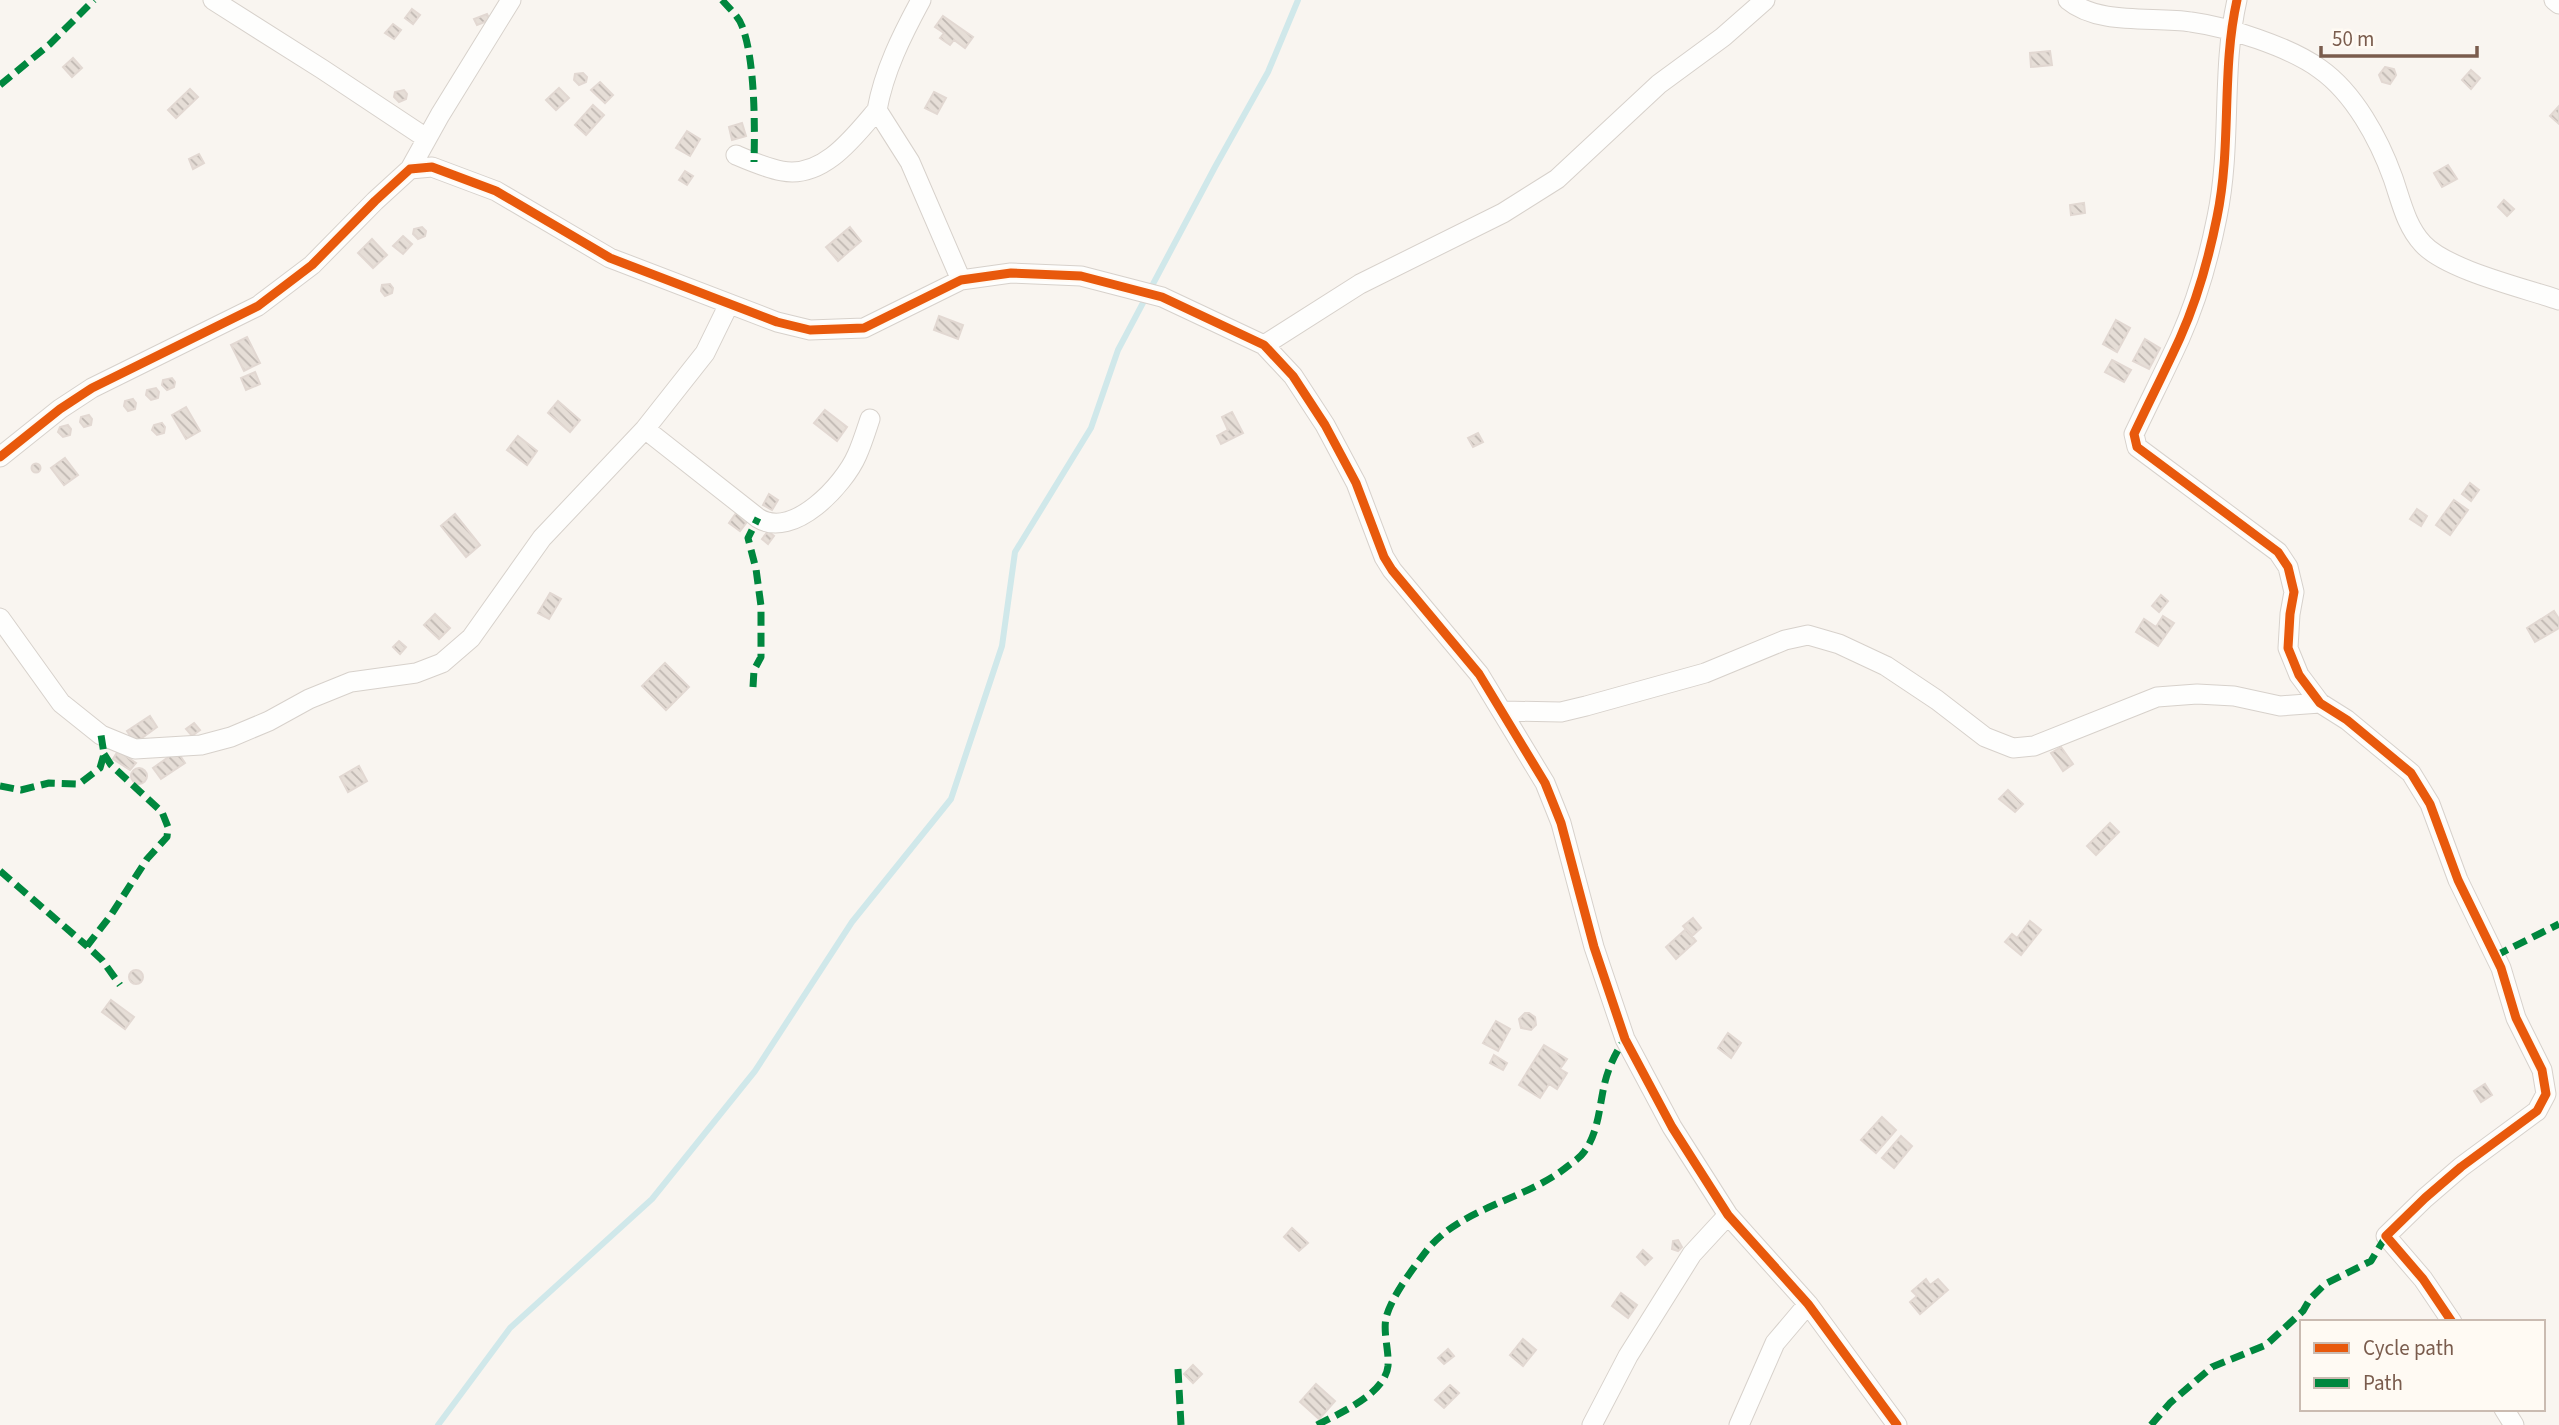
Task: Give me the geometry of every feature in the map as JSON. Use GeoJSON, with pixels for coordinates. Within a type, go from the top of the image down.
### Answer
{"type":"FeatureCollection","features":[{"type":"Feature","properties":{"kind":"street"},"geometry":{"type":"LineString","coordinates":[[213,0],[426,138]]}},
{"type":"Feature","properties":{"kind":"street"},"geometry":{"type":"LineString","coordinates":[[0,457],[60,409],[92,388],[258,306],[313,265],[410,169],[426,138],[511,0]]}},
{"type":"Feature","properties":{"kind":"street"},"geometry":{"type":"LineString","coordinates":[[736,155],[783,171],[801,171],[818,167],[847,144],[877,110],[880,92],[898,44],[921,0]]}},
{"type":"Feature","properties":{"kind":"street"},"geometry":{"type":"LineString","coordinates":[[1264,345],[1360,284],[1503,213],[1557,179],[1659,84],[1723,37],[1765,0]]}},
{"type":"Feature","properties":{"kind":"street"},"geometry":{"type":"LineString","coordinates":[[2068,0],[2091,12],[2139,20],[2191,22],[2230,31],[2288,51],[2321,69],[2348,96],[2373,135],[2388,164],[2409,226],[2424,245],[2444,261],[2559,300]]}},
{"type":"Feature","properties":{"kind":"street"},"geometry":{"type":"LineString","coordinates":[[2237,0],[2230,31],[2228,128],[2218,215],[2200,280],[2180,337],[2134,434],[2137,447],[2278,552],[2288,567],[2294,592],[2288,648],[2299,675],[2320,704],[2347,720],[2411,773],[2430,804],[2458,880],[2501,968],[2516,1018],[2542,1070],[2546,1094],[2537,1111],[2461,1167],[2386,1236],[2423,1279],[2451,1320]]}},
{"type":"Feature","properties":{"kind":"street"},"geometry":{"type":"LineString","coordinates":[[2554,0],[2559,4]]}},
{"type":"Feature","properties":{"kind":"street"},"geometry":{"type":"LineString","coordinates":[[877,110],[910,162],[961,280]]}},
{"type":"Feature","properties":{"kind":"street"},"geometry":{"type":"LineString","coordinates":[[410,169],[432,167],[496,191],[610,258],[778,322],[810,330],[864,328],[961,280],[1012,273],[1081,276],[1162,297],[1264,345],[1293,376],[1325,425],[1356,483],[1384,557],[1392,570],[1479,674],[1545,783],[1561,823],[1594,947],[1625,1039],[1672,1127],[1728,1215],[1808,1304],[1897,1425]]}},
{"type":"Feature","properties":{"kind":"street"},"geometry":{"type":"LineString","coordinates":[[0,618],[61,703],[102,735],[135,749],[201,745],[231,737],[351,682],[416,673],[442,663],[471,638],[542,538],[645,429],[705,353],[729,303]]}},
{"type":"Feature","properties":{"kind":"street"},"geometry":{"type":"LineString","coordinates":[[645,429],[765,523],[783,523],[799,517],[822,501],[845,475],[857,456],[870,419]]}},
{"type":"Feature","properties":{"kind":"street"},"geometry":{"type":"LineString","coordinates":[[1503,711],[1561,712],[1586,706],[1705,673],[1785,640],[1808,635],[1839,644],[1886,666],[1937,700],[1984,737],[2014,748],[2034,747],[2157,696],[2197,694],[2234,696],[2280,706],[2320,704]]}},
{"type":"Feature","properties":{"kind":"street"},"geometry":{"type":"LineString","coordinates":[[1592,1425],[1628,1356],[1692,1254],[1728,1215]]}},
{"type":"Feature","properties":{"kind":"street"},"geometry":{"type":"LineString","coordinates":[[1740,1425],[1775,1343],[1808,1304]]}},
{"type":"Feature","properties":{"kind":"building"},"geometry":{"type":"Polygon","coordinates":[[[412,9],[420,15],[413,24],[405,18],[412,9]]]}},
{"type":"Feature","properties":{"kind":"building"},"geometry":{"type":"Polygon","coordinates":[[[487,14],[490,20],[477,25],[474,19],[487,14]]]}},
{"type":"Feature","properties":{"kind":"building"},"geometry":{"type":"Polygon","coordinates":[[[943,16],[973,37],[965,48],[954,40],[950,45],[940,38],[944,33],[935,27],[943,16]]]}},
{"type":"Feature","properties":{"kind":"building"},"geometry":{"type":"Polygon","coordinates":[[[393,24],[401,30],[394,39],[385,33],[393,24]]]}},
{"type":"Feature","properties":{"kind":"building"},"geometry":{"type":"Polygon","coordinates":[[[2050,51],[2052,65],[2031,67],[2030,53],[2050,51]]]}},
{"type":"Feature","properties":{"kind":"building"},"geometry":{"type":"Polygon","coordinates":[[[73,58],[82,68],[72,77],[63,67],[73,58]]]}},
{"type":"Feature","properties":{"kind":"building"},"geometry":{"type":"Polygon","coordinates":[[[2385,67],[2394,69],[2396,75],[2390,84],[2382,82],[2379,75],[2385,67]]]}},
{"type":"Feature","properties":{"kind":"building"},"geometry":{"type":"Polygon","coordinates":[[[2471,70],[2480,78],[2471,89],[2462,80],[2471,70]]]}},
{"type":"Feature","properties":{"kind":"building"},"geometry":{"type":"Polygon","coordinates":[[[583,73],[587,77],[586,82],[579,85],[574,80],[575,74],[583,73]]]}},
{"type":"Feature","properties":{"kind":"building"},"geometry":{"type":"Polygon","coordinates":[[[600,82],[613,95],[605,103],[591,90],[600,82]]]}},
{"type":"Feature","properties":{"kind":"building"},"geometry":{"type":"Polygon","coordinates":[[[559,88],[569,98],[556,110],[546,100],[559,88]]]}},
{"type":"Feature","properties":{"kind":"building"},"geometry":{"type":"Polygon","coordinates":[[[190,89],[198,97],[176,118],[168,110],[190,89]]]}},
{"type":"Feature","properties":{"kind":"building"},"geometry":{"type":"Polygon","coordinates":[[[404,90],[406,99],[399,102],[394,97],[395,92],[404,90]]]}},
{"type":"Feature","properties":{"kind":"building"},"geometry":{"type":"Polygon","coordinates":[[[934,92],[946,98],[937,114],[925,108],[934,92]]]}},
{"type":"Feature","properties":{"kind":"building"},"geometry":{"type":"Polygon","coordinates":[[[593,105],[604,115],[586,135],[575,125],[593,105]]]}},
{"type":"Feature","properties":{"kind":"building"},"geometry":{"type":"Polygon","coordinates":[[[2559,106],[2559,124],[2550,116],[2559,106]]]}},
{"type":"Feature","properties":{"kind":"building"},"geometry":{"type":"Polygon","coordinates":[[[742,123],[746,136],[732,140],[729,127],[742,123]]]}},
{"type":"Feature","properties":{"kind":"building"},"geometry":{"type":"Polygon","coordinates":[[[687,131],[700,139],[690,156],[676,148],[687,131]]]}},
{"type":"Feature","properties":{"kind":"building"},"geometry":{"type":"Polygon","coordinates":[[[199,154],[204,163],[193,169],[189,159],[199,154]]]}},
{"type":"Feature","properties":{"kind":"building"},"geometry":{"type":"Polygon","coordinates":[[[2448,165],[2457,179],[2442,187],[2434,173],[2448,165]]]}},
{"type":"Feature","properties":{"kind":"building"},"geometry":{"type":"Polygon","coordinates":[[[685,171],[693,176],[687,185],[679,180],[685,171]]]}},
{"type":"Feature","properties":{"kind":"building"},"geometry":{"type":"Polygon","coordinates":[[[2504,200],[2514,209],[2507,216],[2498,207],[2504,200]]]}},
{"type":"Feature","properties":{"kind":"building"},"geometry":{"type":"Polygon","coordinates":[[[2084,203],[2085,213],[2071,215],[2070,205],[2084,203]]]}},
{"type":"Feature","properties":{"kind":"building"},"geometry":{"type":"Polygon","coordinates":[[[422,227],[426,231],[425,236],[418,239],[413,234],[414,229],[422,227]]]}},
{"type":"Feature","properties":{"kind":"building"},"geometry":{"type":"Polygon","coordinates":[[[850,227],[861,241],[838,261],[826,247],[850,227]]]}},
{"type":"Feature","properties":{"kind":"building"},"geometry":{"type":"Polygon","coordinates":[[[403,236],[412,244],[403,254],[393,246],[403,236]]]}},
{"type":"Feature","properties":{"kind":"building"},"geometry":{"type":"Polygon","coordinates":[[[372,239],[387,255],[373,268],[358,253],[372,239]]]}},
{"type":"Feature","properties":{"kind":"building"},"geometry":{"type":"Polygon","coordinates":[[[390,284],[392,293],[385,296],[381,291],[382,285],[390,284]]]}},
{"type":"Feature","properties":{"kind":"building"},"geometry":{"type":"Polygon","coordinates":[[[939,316],[963,325],[958,339],[934,330],[939,316]]]}},
{"type":"Feature","properties":{"kind":"building"},"geometry":{"type":"Polygon","coordinates":[[[2116,320],[2130,328],[2117,352],[2103,344],[2116,320]]]}},
{"type":"Feature","properties":{"kind":"building"},"geometry":{"type":"Polygon","coordinates":[[[247,337],[260,363],[244,371],[231,345],[247,337]]]}},
{"type":"Feature","properties":{"kind":"building"},"geometry":{"type":"Polygon","coordinates":[[[2145,339],[2160,348],[2149,369],[2133,361],[2145,339]]]}},
{"type":"Feature","properties":{"kind":"building"},"geometry":{"type":"Polygon","coordinates":[[[2112,360],[2131,370],[2124,382],[2105,372],[2112,360]]]}},
{"type":"Feature","properties":{"kind":"building"},"geometry":{"type":"Polygon","coordinates":[[[255,372],[260,384],[246,390],[241,378],[255,372]]]}},
{"type":"Feature","properties":{"kind":"building"},"geometry":{"type":"Polygon","coordinates":[[[172,378],[174,387],[167,390],[162,385],[163,380],[172,378]]]}},
{"type":"Feature","properties":{"kind":"building"},"geometry":{"type":"Polygon","coordinates":[[[156,388],[159,392],[158,398],[151,400],[146,395],[147,390],[156,388]]]}},
{"type":"Feature","properties":{"kind":"building"},"geometry":{"type":"Polygon","coordinates":[[[133,399],[136,403],[135,409],[128,411],[124,406],[125,401],[133,399]]]}},
{"type":"Feature","properties":{"kind":"building"},"geometry":{"type":"Polygon","coordinates":[[[558,401],[580,420],[570,432],[548,413],[558,401]]]}},
{"type":"Feature","properties":{"kind":"building"},"geometry":{"type":"Polygon","coordinates":[[[186,407],[200,431],[186,439],[172,415],[186,407]]]}},
{"type":"Feature","properties":{"kind":"building"},"geometry":{"type":"Polygon","coordinates":[[[825,410],[847,427],[837,441],[814,423],[825,410]]]}},
{"type":"Feature","properties":{"kind":"building"},"geometry":{"type":"Polygon","coordinates":[[[1232,412],[1243,433],[1221,444],[1217,436],[1228,430],[1222,417],[1232,412]]]}},
{"type":"Feature","properties":{"kind":"building"},"geometry":{"type":"Polygon","coordinates":[[[89,415],[92,419],[91,425],[84,427],[80,422],[81,417],[89,415]]]}},
{"type":"Feature","properties":{"kind":"building"},"geometry":{"type":"Polygon","coordinates":[[[162,423],[165,427],[164,433],[157,435],[152,430],[154,425],[162,423]]]}},
{"type":"Feature","properties":{"kind":"building"},"geometry":{"type":"Polygon","coordinates":[[[68,425],[71,429],[70,435],[63,437],[58,432],[60,427],[68,425]]]}},
{"type":"Feature","properties":{"kind":"building"},"geometry":{"type":"Polygon","coordinates":[[[1478,433],[1483,442],[1473,447],[1468,438],[1478,433]]]}},
{"type":"Feature","properties":{"kind":"building"},"geometry":{"type":"Polygon","coordinates":[[[518,436],[537,451],[527,465],[507,450],[518,436]]]}},
{"type":"Feature","properties":{"kind":"building"},"geometry":{"type":"Polygon","coordinates":[[[65,458],[78,475],[64,485],[51,468],[65,458]]]}},
{"type":"Feature","properties":{"kind":"building"},"geometry":{"type":"Polygon","coordinates":[[[36,463],[41,468],[36,473],[31,468],[36,463]]]}},
{"type":"Feature","properties":{"kind":"building"},"geometry":{"type":"Polygon","coordinates":[[[2470,483],[2479,490],[2471,501],[2462,494],[2470,483]]]}},
{"type":"Feature","properties":{"kind":"building"},"geometry":{"type":"Polygon","coordinates":[[[769,494],[778,500],[772,510],[763,505],[769,494]]]}},
{"type":"Feature","properties":{"kind":"building"},"geometry":{"type":"Polygon","coordinates":[[[2454,500],[2468,510],[2450,535],[2436,525],[2454,500]]]}},
{"type":"Feature","properties":{"kind":"building"},"geometry":{"type":"Polygon","coordinates":[[[739,509],[750,518],[740,531],[729,523],[739,509]]]}},
{"type":"Feature","properties":{"kind":"building"},"geometry":{"type":"Polygon","coordinates":[[[2417,509],[2427,516],[2421,526],[2410,519],[2417,509]]]}},
{"type":"Feature","properties":{"kind":"building"},"geometry":{"type":"Polygon","coordinates":[[[455,514],[480,545],[466,557],[441,526],[455,514]]]}},
{"type":"Feature","properties":{"kind":"building"},"geometry":{"type":"Polygon","coordinates":[[[768,531],[774,536],[768,544],[762,539],[768,531]]]}},
{"type":"Feature","properties":{"kind":"building"},"geometry":{"type":"Polygon","coordinates":[[[550,593],[561,599],[549,619],[538,613],[550,593]]]}},
{"type":"Feature","properties":{"kind":"building"},"geometry":{"type":"Polygon","coordinates":[[[2161,595],[2168,601],[2159,612],[2152,606],[2161,595]]]}},
{"type":"Feature","properties":{"kind":"building"},"geometry":{"type":"Polygon","coordinates":[[[2554,611],[2559,619],[2559,628],[2535,642],[2527,628],[2554,611]]]}},
{"type":"Feature","properties":{"kind":"building"},"geometry":{"type":"Polygon","coordinates":[[[435,614],[450,628],[439,639],[424,625],[435,614]]]}},
{"type":"Feature","properties":{"kind":"building"},"geometry":{"type":"Polygon","coordinates":[[[2163,616],[2174,623],[2158,646],[2136,632],[2144,619],[2156,627],[2163,616]]]}},
{"type":"Feature","properties":{"kind":"building"},"geometry":{"type":"Polygon","coordinates":[[[399,641],[406,647],[400,654],[393,647],[399,641]]]}},
{"type":"Feature","properties":{"kind":"building"},"geometry":{"type":"Polygon","coordinates":[[[665,663],[689,687],[666,710],[642,686],[665,663]]]}},
{"type":"Feature","properties":{"kind":"building"},"geometry":{"type":"Polygon","coordinates":[[[150,716],[157,727],[135,743],[127,731],[150,716]]]}},
{"type":"Feature","properties":{"kind":"building"},"geometry":{"type":"Polygon","coordinates":[[[194,723],[200,730],[192,736],[186,729],[194,723]]]}},
{"type":"Feature","properties":{"kind":"building"},"geometry":{"type":"Polygon","coordinates":[[[2061,747],[2073,764],[2063,771],[2051,753],[2061,747]]]}},
{"type":"Feature","properties":{"kind":"building"},"geometry":{"type":"Polygon","coordinates":[[[118,751],[136,763],[130,770],[113,759],[118,751]]]}},
{"type":"Feature","properties":{"kind":"building"},"geometry":{"type":"Polygon","coordinates":[[[177,751],[185,763],[161,779],[153,768],[177,751]]]}},
{"type":"Feature","properties":{"kind":"building"},"geometry":{"type":"Polygon","coordinates":[[[359,766],[367,781],[348,792],[340,777],[359,766]]]}},
{"type":"Feature","properties":{"kind":"building"},"geometry":{"type":"Polygon","coordinates":[[[139,768],[147,776],[139,784],[131,776],[139,768]]]}},
{"type":"Feature","properties":{"kind":"building"},"geometry":{"type":"Polygon","coordinates":[[[2008,790],[2023,804],[2015,812],[1999,799],[2008,790]]]}},
{"type":"Feature","properties":{"kind":"building"},"geometry":{"type":"Polygon","coordinates":[[[2110,823],[2119,832],[2096,855],[2087,846],[2110,823]]]}},
{"type":"Feature","properties":{"kind":"building"},"geometry":{"type":"Polygon","coordinates":[[[1693,918],[1701,928],[1692,936],[1683,926],[1693,918]]]}},
{"type":"Feature","properties":{"kind":"building"},"geometry":{"type":"Polygon","coordinates":[[[2030,921],[2041,930],[2021,955],[2005,942],[2012,934],[2017,938],[2030,921]]]}},
{"type":"Feature","properties":{"kind":"building"},"geometry":{"type":"Polygon","coordinates":[[[1686,929],[1696,941],[1676,959],[1666,947],[1686,929]]]}},
{"type":"Feature","properties":{"kind":"building"},"geometry":{"type":"Polygon","coordinates":[[[133,970],[139,970],[143,977],[139,984],[133,984],[129,980],[129,974],[133,970]]]}},
{"type":"Feature","properties":{"kind":"building"},"geometry":{"type":"Polygon","coordinates":[[[111,1000],[134,1017],[125,1029],[102,1012],[111,1000]]]}},
{"type":"Feature","properties":{"kind":"building"},"geometry":{"type":"Polygon","coordinates":[[[1525,1013],[1535,1017],[1536,1025],[1531,1030],[1521,1028],[1519,1019],[1525,1013]]]}},
{"type":"Feature","properties":{"kind":"building"},"geometry":{"type":"Polygon","coordinates":[[[1496,1021],[1510,1029],[1498,1051],[1483,1043],[1496,1021]]]}},
{"type":"Feature","properties":{"kind":"building"},"geometry":{"type":"Polygon","coordinates":[[[1728,1033],[1741,1043],[1731,1058],[1718,1048],[1728,1033]]]}},
{"type":"Feature","properties":{"kind":"building"},"geometry":{"type":"Polygon","coordinates":[[[1544,1045],[1567,1059],[1560,1069],[1567,1073],[1557,1089],[1549,1084],[1540,1098],[1519,1085],[1544,1045]]]}},
{"type":"Feature","properties":{"kind":"building"},"geometry":{"type":"Polygon","coordinates":[[[1494,1055],[1507,1063],[1503,1070],[1490,1063],[1494,1055]]]}},
{"type":"Feature","properties":{"kind":"building"},"geometry":{"type":"Polygon","coordinates":[[[2485,1084],[2492,1095],[2481,1102],[2474,1091],[2485,1084]]]}},
{"type":"Feature","properties":{"kind":"building"},"geometry":{"type":"Polygon","coordinates":[[[1882,1117],[1896,1130],[1876,1153],[1861,1140],[1882,1117]]]}},
{"type":"Feature","properties":{"kind":"building"},"geometry":{"type":"Polygon","coordinates":[[[1901,1136],[1912,1146],[1894,1168],[1882,1158],[1901,1136]]]}},
{"type":"Feature","properties":{"kind":"building"},"geometry":{"type":"Polygon","coordinates":[[[1292,1228],[1308,1243],[1299,1251],[1284,1237],[1292,1228]]]}},
{"type":"Feature","properties":{"kind":"building"},"geometry":{"type":"Polygon","coordinates":[[[1678,1240],[1682,1247],[1678,1251],[1672,1249],[1673,1241],[1678,1240]]]}},
{"type":"Feature","properties":{"kind":"building"},"geometry":{"type":"Polygon","coordinates":[[[1643,1250],[1652,1258],[1645,1265],[1637,1257],[1643,1250]]]}},
{"type":"Feature","properties":{"kind":"building"},"geometry":{"type":"Polygon","coordinates":[[[1926,1279],[1930,1285],[1938,1279],[1948,1290],[1920,1314],[1910,1302],[1917,1296],[1912,1291],[1926,1279]]]}},
{"type":"Feature","properties":{"kind":"building"},"geometry":{"type":"Polygon","coordinates":[[[1621,1293],[1637,1305],[1628,1318],[1612,1306],[1621,1293]]]}},
{"type":"Feature","properties":{"kind":"building"},"geometry":{"type":"Polygon","coordinates":[[[1523,1339],[1536,1350],[1523,1366],[1510,1355],[1523,1339]]]}},
{"type":"Feature","properties":{"kind":"building"},"geometry":{"type":"Polygon","coordinates":[[[1448,1349],[1454,1356],[1444,1364],[1438,1358],[1448,1349]]]}},
{"type":"Feature","properties":{"kind":"building"},"geometry":{"type":"Polygon","coordinates":[[[1193,1365],[1202,1374],[1193,1383],[1184,1374],[1193,1365]]]}},
{"type":"Feature","properties":{"kind":"building"},"geometry":{"type":"Polygon","coordinates":[[[1316,1384],[1335,1401],[1319,1419],[1300,1402],[1316,1384]]]}},
{"type":"Feature","properties":{"kind":"building"},"geometry":{"type":"Polygon","coordinates":[[[1450,1385],[1459,1393],[1444,1408],[1435,1400],[1450,1385]]]}},
{"type":"Feature","properties":{"kind":"waterway"},"geometry":{"type":"LineString","coordinates":[[438,1425],[510,1328],[652,1199],[755,1071],[852,922],[951,799],[1002,646],[1015,552],[1091,428],[1118,350],[1268,72],[1298,0]]}},
{"type":"Feature","properties":{"kind":"marked path"},"geometry":{"type":"LineString","coordinates":[[0,85],[50,44],[94,0]]}},
{"type":"Feature","properties":{"kind":"marked path"},"geometry":{"type":"LineString","coordinates":[[722,0],[739,19],[750,56],[754,162]]}},
{"type":"Feature","properties":{"kind":"marked path"},"geometry":{"type":"LineString","coordinates":[[753,687],[754,670],[761,657],[761,606],[748,538],[758,518]]}},
{"type":"Feature","properties":{"kind":"marked path"},"geometry":{"type":"LineString","coordinates":[[0,786],[21,790],[49,783],[79,784],[100,768],[104,754],[101,735]]}},
{"type":"Feature","properties":{"kind":"marked path"},"geometry":{"type":"LineString","coordinates":[[104,754],[111,765],[162,812],[168,827],[167,837],[147,859],[111,915],[87,946],[102,960],[120,985]]}},
{"type":"Feature","properties":{"kind":"marked path"},"geometry":{"type":"LineString","coordinates":[[0,871],[87,946]]}},
{"type":"Feature","properties":{"kind":"marked path"},"geometry":{"type":"LineString","coordinates":[[2495,956],[2559,924]]}},
{"type":"Feature","properties":{"kind":"marked path"},"geometry":{"type":"LineString","coordinates":[[1317,1425],[1370,1394],[1385,1376],[1388,1366],[1385,1324],[1389,1310],[1404,1282],[1441,1235],[1476,1213],[1551,1178],[1582,1154],[1596,1127],[1609,1070],[1625,1039]]}},
{"type":"Feature","properties":{"kind":"marked path"},"geometry":{"type":"LineString","coordinates":[[2151,1425],[2170,1403],[2212,1367],[2266,1345],[2303,1311],[2310,1299],[2325,1284],[2371,1261],[2386,1236]]}},
{"type":"Feature","properties":{"kind":"marked path"},"geometry":{"type":"LineString","coordinates":[[1178,1369],[1181,1425]]}},
{"type":"Feature","properties":{"kind":"cycle path"},"geometry":{"type":"LineString","coordinates":[[2237,0],[2229,54],[2222,190],[2210,247],[2186,324],[2134,434],[2137,447],[2278,552],[2288,567],[2294,592],[2288,648],[2299,675],[2320,703],[2347,720],[2411,773],[2430,804],[2458,880],[2501,968],[2516,1018],[2542,1070],[2546,1094],[2537,1111],[2461,1167],[2386,1236],[2423,1279],[2451,1320]]}},
{"type":"Feature","properties":{"kind":"cycle path"},"geometry":{"type":"LineString","coordinates":[[0,457],[60,409],[92,388],[258,306],[312,265],[410,169],[432,167],[496,191],[610,258],[777,322],[810,330],[864,328],[961,280],[1011,273],[1081,276],[1162,297],[1264,345],[1293,376],[1325,425],[1356,483],[1384,557],[1392,570],[1479,674],[1545,783],[1561,823],[1594,947],[1625,1039],[1672,1127],[1728,1215],[1808,1304],[1897,1425]]}}]}
